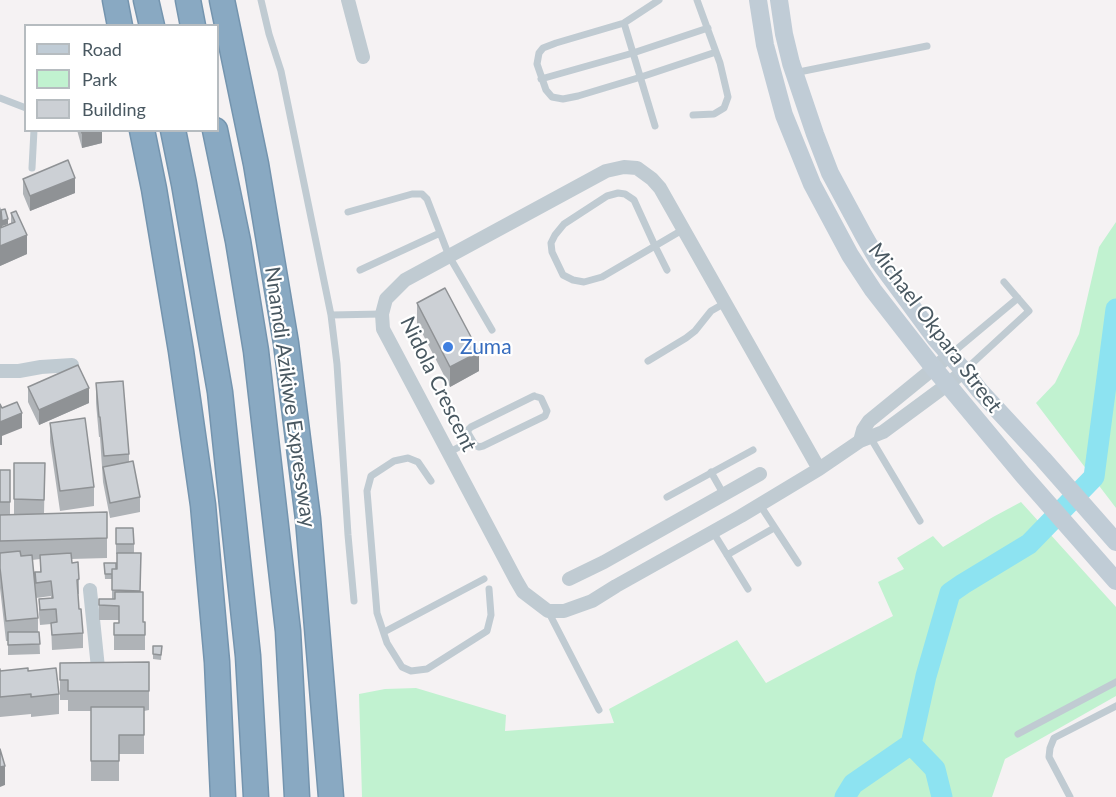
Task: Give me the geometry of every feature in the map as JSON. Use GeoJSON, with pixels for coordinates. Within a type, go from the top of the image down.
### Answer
{"type":"FeatureCollection","features":[{"type":"Feature","properties":{"kind":"highway"},"geometry":{"type":"LineString","coordinates":[[115,0],[120,24]]}},
{"type":"Feature","properties":{"kind":"highway"},"geometry":{"type":"LineString","coordinates":[[146,0],[152,24]]}},
{"type":"Feature","properties":{"kind":"highway"},"geometry":{"type":"LineString","coordinates":[[188,0],[193,24]]}},
{"type":"Feature","properties":{"kind":"highway","name":"Nnamdi Azikiwe Expressway"},"geometry":{"type":"LineString","coordinates":[[222,0],[256,164],[286,343],[308,519],[331,797]]}},
{"type":"Feature","properties":{"kind":"highway"},"geometry":{"type":"LineString","coordinates":[[142,132],[181,351],[203,505],[217,662],[223,797]]}},
{"type":"Feature","properties":{"kind":"highway"},"geometry":{"type":"LineString","coordinates":[[173,132],[220,392],[248,656],[255,797]]}},
{"type":"Feature","properties":{"kind":"highway","name":"Nnamdi Azikiwe Expressway"},"geometry":{"type":"LineString","coordinates":[[214,132],[238,241],[256,351],[288,631],[297,797]]}},
{"type":"Feature","properties":{"kind":"highway"},"geometry":{"type":"LineString","coordinates":[[203,505],[220,392]]}},
{"type":"Feature","properties":{"kind":"highway"},"geometry":{"type":"LineString","coordinates":[[288,631],[328,755]]}},
{"type":"Feature","properties":{"kind":"main road","name":"Michael Okpara Street"},"geometry":{"type":"LineString","coordinates":[[758,0],[765,45],[784,115],[812,184],[850,255],[873,290],[933,368],[1116,581]]}},
{"type":"Feature","properties":{"kind":"main road","name":"Michael Okpara Street"},"geometry":{"type":"LineString","coordinates":[[778,0],[784,34],[801,98],[830,173],[879,262],[980,391],[1114,540]]}},
{"type":"Feature","properties":{"kind":"street"},"geometry":{"type":"LineString","coordinates":[[348,0],[363,57]]}},
{"type":"Feature","properties":{"kind":"street","name":"Nidola Crescent"},"geometry":{"type":"LineString","coordinates":[[548,611],[523,592],[383,329],[382,314],[386,299],[405,280],[606,171],[624,167],[637,168],[660,188],[819,469]]}},
{"type":"Feature","properties":{"kind":"street"},"geometry":{"type":"LineString","coordinates":[[865,439],[863,430],[869,421],[950,355]]}},
{"type":"Feature","properties":{"kind":"street"},"geometry":{"type":"LineString","coordinates":[[0,371],[72,365]]}},
{"type":"Feature","properties":{"kind":"street"},"geometry":{"type":"LineString","coordinates":[[548,611],[564,610],[592,602],[616,586],[760,505],[865,439],[883,432],[964,371]]}},
{"type":"Feature","properties":{"kind":"street"},"geometry":{"type":"LineString","coordinates":[[569,579],[604,562],[760,474]]}},
{"type":"Feature","properties":{"kind":"street"},"geometry":{"type":"LineString","coordinates":[[726,494],[741,516]]}},
{"type":"Feature","properties":{"kind":"street"},"geometry":{"type":"LineString","coordinates":[[604,562],[616,586]]}},
{"type":"Feature","properties":{"kind":"street"},"geometry":{"type":"LineString","coordinates":[[90,590],[97,668]]}},
{"type":"Feature","properties":{"kind":"lane"},"geometry":{"type":"LineString","coordinates":[[261,0],[281,72],[331,315],[337,364],[354,601]]}},
{"type":"Feature","properties":{"kind":"lane"},"geometry":{"type":"LineString","coordinates":[[659,0],[624,23],[543,48],[539,53],[537,64],[546,90],[552,97],[563,99],[641,78],[716,52]]}},
{"type":"Feature","properties":{"kind":"lane"},"geometry":{"type":"LineString","coordinates":[[693,115],[714,114],[724,108],[729,97],[697,0]]}},
{"type":"Feature","properties":{"kind":"lane"},"geometry":{"type":"LineString","coordinates":[[624,23],[655,126]]}},
{"type":"Feature","properties":{"kind":"lane"},"geometry":{"type":"LineString","coordinates":[[541,79],[633,53],[708,28]]}},
{"type":"Feature","properties":{"kind":"lane"},"geometry":{"type":"LineString","coordinates":[[794,73],[927,46]]}},
{"type":"Feature","properties":{"kind":"lane"},"geometry":{"type":"LineString","coordinates":[[0,98],[24,107]]}},
{"type":"Feature","properties":{"kind":"lane"},"geometry":{"type":"LineString","coordinates":[[32,168],[34,132]]}},
{"type":"Feature","properties":{"kind":"lane"},"geometry":{"type":"LineString","coordinates":[[348,212],[412,194],[422,194],[427,200],[449,256],[492,330]]}},
{"type":"Feature","properties":{"kind":"lane"},"geometry":{"type":"LineString","coordinates":[[667,270],[655,246],[634,200],[625,194],[607,196],[564,224],[551,243],[552,252],[563,275],[584,282],[602,277],[655,246],[684,229]]}},
{"type":"Feature","properties":{"kind":"lane"},"geometry":{"type":"LineString","coordinates":[[360,270],[440,234]]}},
{"type":"Feature","properties":{"kind":"lane"},"geometry":{"type":"LineString","coordinates":[[964,371],[1029,310],[1004,282]]}},
{"type":"Feature","properties":{"kind":"lane"},"geometry":{"type":"LineString","coordinates":[[950,355],[1018,298]]}},
{"type":"Feature","properties":{"kind":"lane"},"geometry":{"type":"LineString","coordinates":[[648,362],[686,338],[695,331],[711,310],[725,303]]}},
{"type":"Feature","properties":{"kind":"lane"},"geometry":{"type":"LineString","coordinates":[[331,315],[382,314]]}},
{"type":"Feature","properties":{"kind":"lane"},"geometry":{"type":"LineString","coordinates":[[534,396],[541,398],[547,411],[545,416],[483,446],[475,445],[472,440],[468,433],[471,426],[534,396]]}},
{"type":"Feature","properties":{"kind":"lane"},"geometry":{"type":"LineString","coordinates":[[865,439],[920,521]]}},
{"type":"Feature","properties":{"kind":"lane"},"geometry":{"type":"LineString","coordinates":[[448,453],[472,440]]}},
{"type":"Feature","properties":{"kind":"lane"},"geometry":{"type":"LineString","coordinates":[[667,497],[753,450]]}},
{"type":"Feature","properties":{"kind":"lane"},"geometry":{"type":"LineString","coordinates":[[431,481],[418,462],[408,458],[394,460],[371,476],[367,491],[377,613],[387,643],[402,667],[411,671],[427,669],[487,631],[491,615],[489,589]]}},
{"type":"Feature","properties":{"kind":"lane"},"geometry":{"type":"LineString","coordinates":[[711,472],[726,494]]}},
{"type":"Feature","properties":{"kind":"lane"},"geometry":{"type":"LineString","coordinates":[[760,505],[798,563]]}},
{"type":"Feature","properties":{"kind":"lane"},"geometry":{"type":"LineString","coordinates":[[727,555],[774,528]]}},
{"type":"Feature","properties":{"kind":"lane"},"geometry":{"type":"LineString","coordinates":[[713,532],[748,589]]}},
{"type":"Feature","properties":{"kind":"lane"},"geometry":{"type":"LineString","coordinates":[[384,632],[484,579]]}},
{"type":"Feature","properties":{"kind":"lane"},"geometry":{"type":"LineString","coordinates":[[548,611],[599,710]]}},
{"type":"Feature","properties":{"kind":"lane"},"geometry":{"type":"LineString","coordinates":[[1018,734],[1116,682]]}},
{"type":"Feature","properties":{"kind":"lane"},"geometry":{"type":"LineString","coordinates":[[1070,797],[1049,758],[1054,738],[1116,706]]}},
{"type":"Feature","properties":{"kind":"green space"},"geometry":{"type":"Polygon","coordinates":[[[1116,222],[1116,508],[1036,403],[1055,383],[1079,334],[1099,247],[1116,222]]]}},
{"type":"Feature","properties":{"kind":"green space"},"geometry":{"type":"Polygon","coordinates":[[[1021,502],[1116,607],[1116,696],[1005,759],[992,797],[362,797],[359,694],[385,689],[416,688],[506,715],[505,731],[614,723],[609,709],[737,640],[766,683],[893,616],[878,582],[904,569],[897,558],[933,536],[943,547],[1021,502]]]}},
{"type":"Feature","properties":{"kind":"building"},"geometry":{"type":"Polygon","coordinates":[[[68,160],[75,178],[30,196],[23,179],[68,160]]]}},
{"type":"Feature","properties":{"kind":"building"},"geometry":{"type":"Polygon","coordinates":[[[5,209],[8,219],[2,221],[1,210],[5,209]]]}},
{"type":"Feature","properties":{"kind":"building"},"geometry":{"type":"Polygon","coordinates":[[[16,211],[27,235],[0,246],[0,228],[15,222],[11,213],[16,211]]]}},
{"type":"Feature","properties":{"kind":"building"},"geometry":{"type":"Polygon","coordinates":[[[445,288],[479,352],[450,367],[417,303],[445,288]]]}},
{"type":"Feature","properties":{"kind":"building"},"geometry":{"type":"Polygon","coordinates":[[[78,365],[89,388],[39,410],[28,387],[78,365]]]}},
{"type":"Feature","properties":{"kind":"building"},"geometry":{"type":"Polygon","coordinates":[[[123,381],[129,454],[104,456],[96,383],[123,381]]]}},
{"type":"Feature","properties":{"kind":"building"},"geometry":{"type":"Polygon","coordinates":[[[17,402],[22,413],[0,422],[0,404],[2,408],[17,402]]]}},
{"type":"Feature","properties":{"kind":"building"},"geometry":{"type":"Polygon","coordinates":[[[85,418],[94,487],[60,491],[50,423],[85,418]]]}},
{"type":"Feature","properties":{"kind":"building"},"geometry":{"type":"Polygon","coordinates":[[[133,461],[140,497],[110,503],[103,467],[133,461]]]}},
{"type":"Feature","properties":{"kind":"building"},"geometry":{"type":"Polygon","coordinates":[[[14,463],[45,463],[44,500],[14,499],[14,463]]]}},
{"type":"Feature","properties":{"kind":"building"},"geometry":{"type":"Polygon","coordinates":[[[0,470],[10,470],[10,502],[0,502],[0,470]]]}},
{"type":"Feature","properties":{"kind":"building"},"geometry":{"type":"Polygon","coordinates":[[[107,512],[107,538],[0,541],[0,515],[107,512]]]}},
{"type":"Feature","properties":{"kind":"building"},"geometry":{"type":"Polygon","coordinates":[[[116,528],[133,528],[134,544],[116,544],[116,528]]]}},
{"type":"Feature","properties":{"kind":"building"},"geometry":{"type":"Polygon","coordinates":[[[20,551],[21,556],[32,555],[38,618],[6,621],[0,553],[20,551]]]}},
{"type":"Feature","properties":{"kind":"building"},"geometry":{"type":"Polygon","coordinates":[[[71,553],[72,563],[78,562],[79,609],[81,609],[83,633],[52,635],[51,623],[57,622],[56,609],[40,610],[39,599],[53,598],[51,581],[36,583],[35,572],[41,572],[40,555],[71,553]]]}},
{"type":"Feature","properties":{"kind":"building"},"geometry":{"type":"Polygon","coordinates":[[[117,553],[141,553],[140,591],[112,590],[112,569],[117,569],[117,553]]]}},
{"type":"Feature","properties":{"kind":"building"},"geometry":{"type":"Polygon","coordinates":[[[104,563],[116,563],[116,569],[112,569],[112,574],[105,574],[104,563]]]}},
{"type":"Feature","properties":{"kind":"building"},"geometry":{"type":"Polygon","coordinates":[[[115,592],[143,592],[145,635],[114,635],[114,623],[119,623],[119,606],[99,605],[99,599],[115,599],[115,592]]]}},
{"type":"Feature","properties":{"kind":"building"},"geometry":{"type":"Polygon","coordinates":[[[8,632],[39,632],[40,644],[8,645],[8,632]]]}},
{"type":"Feature","properties":{"kind":"building"},"geometry":{"type":"Polygon","coordinates":[[[153,646],[162,646],[161,655],[153,654],[153,646]]]}},
{"type":"Feature","properties":{"kind":"building"},"geometry":{"type":"Polygon","coordinates":[[[149,662],[149,691],[68,691],[68,680],[60,680],[60,663],[149,662]]]}},
{"type":"Feature","properties":{"kind":"building"},"geometry":{"type":"Polygon","coordinates":[[[56,668],[59,694],[0,697],[0,671],[56,668]]]}},
{"type":"Feature","properties":{"kind":"building"},"geometry":{"type":"Polygon","coordinates":[[[91,707],[144,707],[144,735],[119,735],[119,761],[91,761],[91,707]]]}},
{"type":"Feature","properties":{"kind":"building"},"geometry":{"type":"Polygon","coordinates":[[[0,749],[5,766],[0,767],[0,749]]]}},
{"type":"Feature","properties":{"kind":"waterway"},"geometry":{"type":"LineString","coordinates":[[911,744],[926,676],[950,593],[1029,544],[1094,477],[1116,309]]}},
{"type":"Feature","properties":{"kind":"waterway"},"geometry":{"type":"LineString","coordinates":[[911,744],[935,769],[942,797]]}},
{"type":"Feature","properties":{"kind":"waterway"},"geometry":{"type":"LineString","coordinates":[[845,797],[853,784],[911,744]]}},
{"type":"Feature","properties":{"kind":"place","name":"Zuma"},"geometry":{"type":"Point","coordinates":[448,347]}}]}
